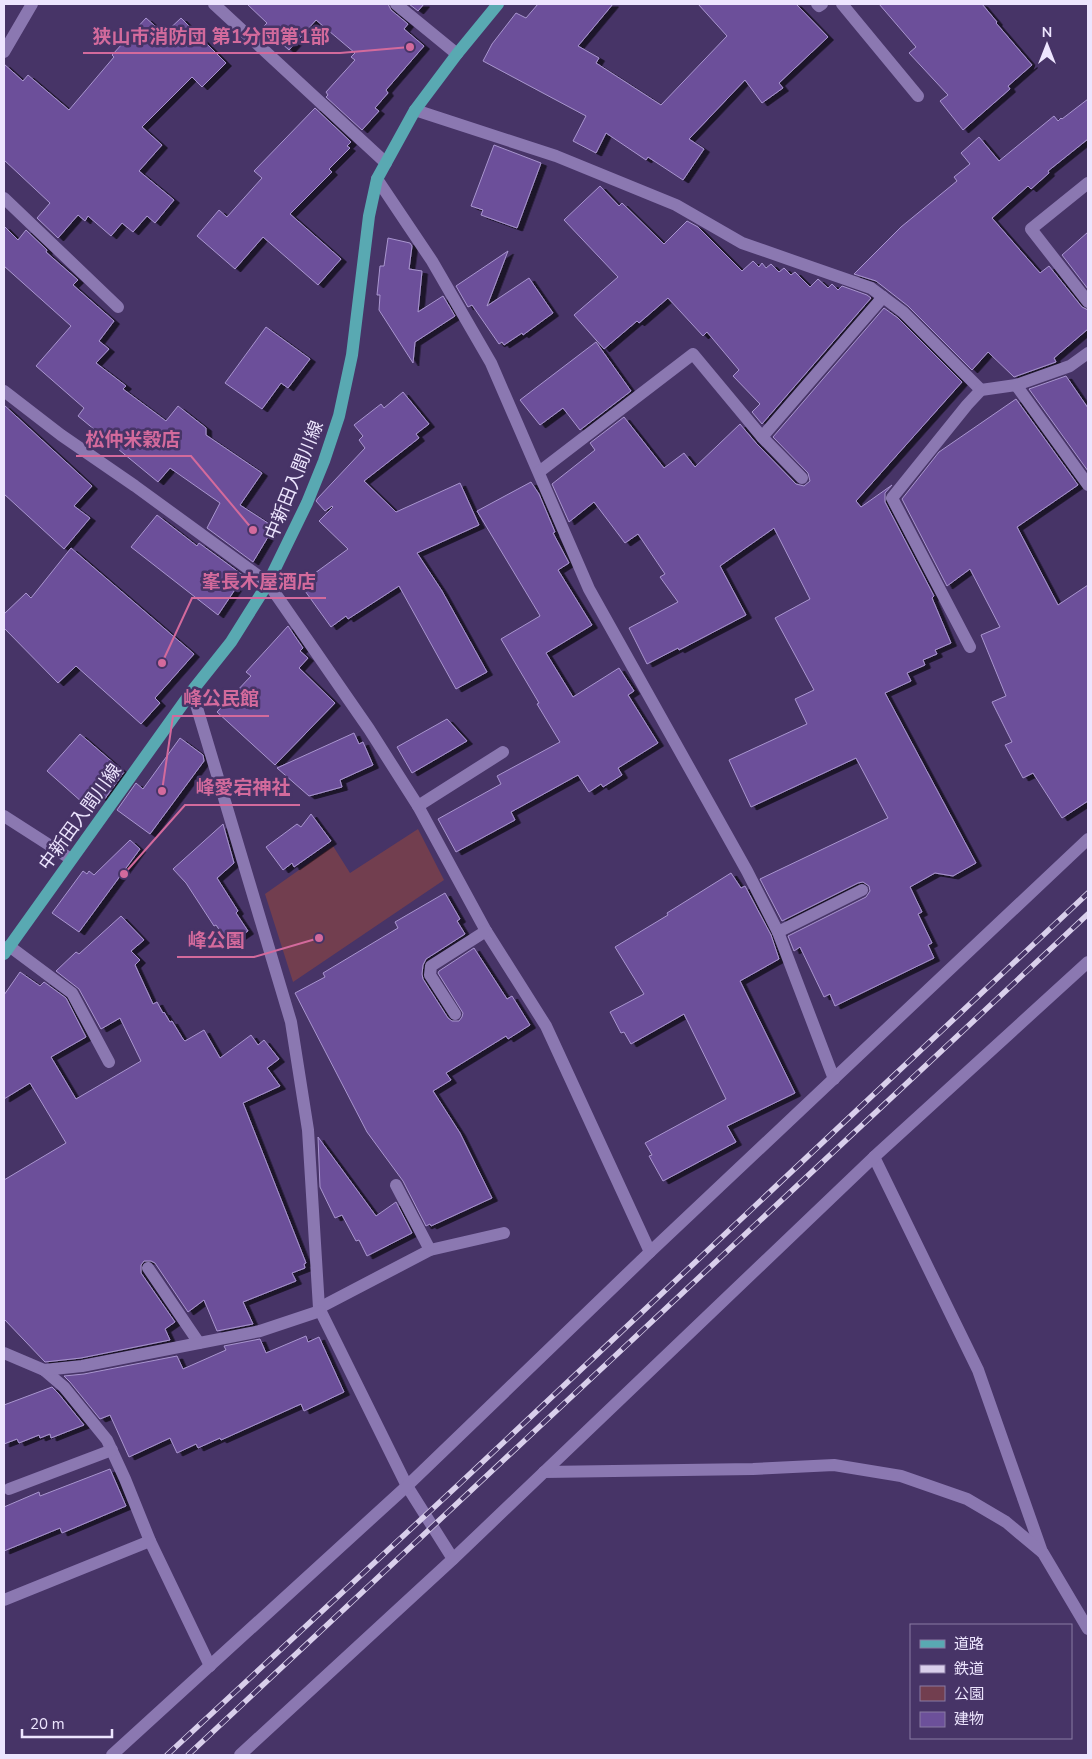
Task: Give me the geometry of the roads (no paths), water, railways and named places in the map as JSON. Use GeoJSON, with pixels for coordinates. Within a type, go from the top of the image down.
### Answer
{"type":"FeatureCollection","features":[{"type":"Feature","properties":{"kind":"main road","name":"中新田入間川線"},"geometry":{"type":"LineString","coordinates":[[5,951],[192,691],[231,642],[268,583],[307,503],[339,416],[352,355],[369,216],[377,179],[415,110],[498,4]]}},
{"type":"Feature","properties":{"kind":"street"},"geometry":{"type":"LineString","coordinates":[[4,52],[32,4]]}},
{"type":"Feature","properties":{"kind":"street"},"geometry":{"type":"LineString","coordinates":[[214,4],[386,163]]}},
{"type":"Feature","properties":{"kind":"street"},"geometry":{"type":"LineString","coordinates":[[396,4],[457,54]]}},
{"type":"Feature","properties":{"kind":"street"},"geometry":{"type":"LineString","coordinates":[[817,4],[819,6],[822,4]]}},
{"type":"Feature","properties":{"kind":"street"},"geometry":{"type":"LineString","coordinates":[[842,4],[918,96]]}},
{"type":"Feature","properties":{"kind":"street"},"geometry":{"type":"LineString","coordinates":[[415,110],[556,156],[676,205],[742,243],[871,288],[903,312],[981,390]]}},
{"type":"Feature","properties":{"kind":"street"},"geometry":{"type":"LineString","coordinates":[[377,179],[432,261],[491,363],[589,589],[747,872],[778,932],[834,1078]]}},
{"type":"Feature","properties":{"kind":"street"},"geometry":{"type":"LineString","coordinates":[[1088,183],[1031,229],[1088,302]]}},
{"type":"Feature","properties":{"kind":"street"},"geometry":{"type":"LineString","coordinates":[[4,198],[118,307]]}},
{"type":"Feature","properties":{"kind":"street"},"geometry":{"type":"LineString","coordinates":[[762,437],[882,297]]}},
{"type":"Feature","properties":{"kind":"street"},"geometry":{"type":"LineString","coordinates":[[970,647],[892,498],[981,390],[1016,385],[1070,366],[1088,353]]}},
{"type":"Feature","properties":{"kind":"street"},"geometry":{"type":"LineString","coordinates":[[539,472],[693,354],[762,437],[802,478]]}},
{"type":"Feature","properties":{"kind":"street"},"geometry":{"type":"LineString","coordinates":[[1016,385],[1088,485]]}},
{"type":"Feature","properties":{"kind":"street"},"geometry":{"type":"LineString","coordinates":[[4,391],[61,435],[135,486],[268,583],[369,729],[418,806],[486,931],[546,1026],[650,1252]]}},
{"type":"Feature","properties":{"kind":"street"},"geometry":{"type":"LineString","coordinates":[[192,691],[291,1022],[308,1130],[320,1310],[407,1486],[453,1559]]}},
{"type":"Feature","properties":{"kind":"street"},"geometry":{"type":"LineString","coordinates":[[418,806],[504,752]]}},
{"type":"Feature","properties":{"kind":"street"},"geometry":{"type":"LineString","coordinates":[[4,816],[71,860]]}},
{"type":"Feature","properties":{"kind":"street"},"geometry":{"type":"LineString","coordinates":[[112,1755],[407,1486],[650,1252],[1088,839]]}},
{"type":"Feature","properties":{"kind":"street"},"geometry":{"type":"LineString","coordinates":[[778,932],[862,890]]}},
{"type":"Feature","properties":{"kind":"street"},"geometry":{"type":"LineString","coordinates":[[455,1014],[430,975],[431,966],[486,931]]}},
{"type":"Feature","properties":{"kind":"street"},"geometry":{"type":"LineString","coordinates":[[5,951],[72,993],[108,1062]]}},
{"type":"Feature","properties":{"kind":"street"},"geometry":{"type":"LineString","coordinates":[[240,1755],[453,1559],[874,1156],[1088,962]]}},
{"type":"Feature","properties":{"kind":"street"},"geometry":{"type":"LineString","coordinates":[[874,1156],[978,1370],[1042,1553],[1088,1629]]}},
{"type":"Feature","properties":{"kind":"street"},"geometry":{"type":"LineString","coordinates":[[396,1185],[430,1250]]}},
{"type":"Feature","properties":{"kind":"street"},"geometry":{"type":"LineString","coordinates":[[44,1370],[82,1366],[260,1331],[320,1310],[430,1250],[504,1233]]}},
{"type":"Feature","properties":{"kind":"street"},"geometry":{"type":"LineString","coordinates":[[148,1268],[199,1343]]}},
{"type":"Feature","properties":{"kind":"street"},"geometry":{"type":"LineString","coordinates":[[4,1353],[44,1370],[64,1387],[107,1440],[150,1541],[210,1666]]}},
{"type":"Feature","properties":{"kind":"street"},"geometry":{"type":"LineString","coordinates":[[9,1489],[112,1450]]}},
{"type":"Feature","properties":{"kind":"street"},"geometry":{"type":"LineString","coordinates":[[544,1472],[743,1469],[834,1465],[901,1476],[967,1499],[1006,1522],[1042,1553]]}},
{"type":"Feature","properties":{"kind":"street"},"geometry":{"type":"LineString","coordinates":[[4,1600],[150,1541]]}},
{"type":"Feature","properties":{"kind":"railway"},"geometry":{"type":"LineString","coordinates":[[167,1755],[456,1487],[1088,893]]}},
{"type":"Feature","properties":{"kind":"railway"},"geometry":{"type":"LineString","coordinates":[[188,1755],[1088,914]]}},
{"type":"Feature","properties":{"kind":"place","name":"狭山市消防団 第1分団第1部"},"geometry":{"type":"Point","coordinates":[410,47]}},
{"type":"Feature","properties":{"kind":"place","name":"松仲米穀店"},"geometry":{"type":"Point","coordinates":[253,530]}},
{"type":"Feature","properties":{"kind":"place","name":"峯長木屋酒店"},"geometry":{"type":"Point","coordinates":[162,663]}},
{"type":"Feature","properties":{"kind":"place","name":"峰公民館"},"geometry":{"type":"Point","coordinates":[162,791]}},
{"type":"Feature","properties":{"kind":"place","name":"峰愛宕神社"},"geometry":{"type":"Point","coordinates":[124,874]}},
{"type":"Feature","properties":{"kind":"place","name":"峰公園"},"geometry":{"type":"Point","coordinates":[319,938]}}]}
